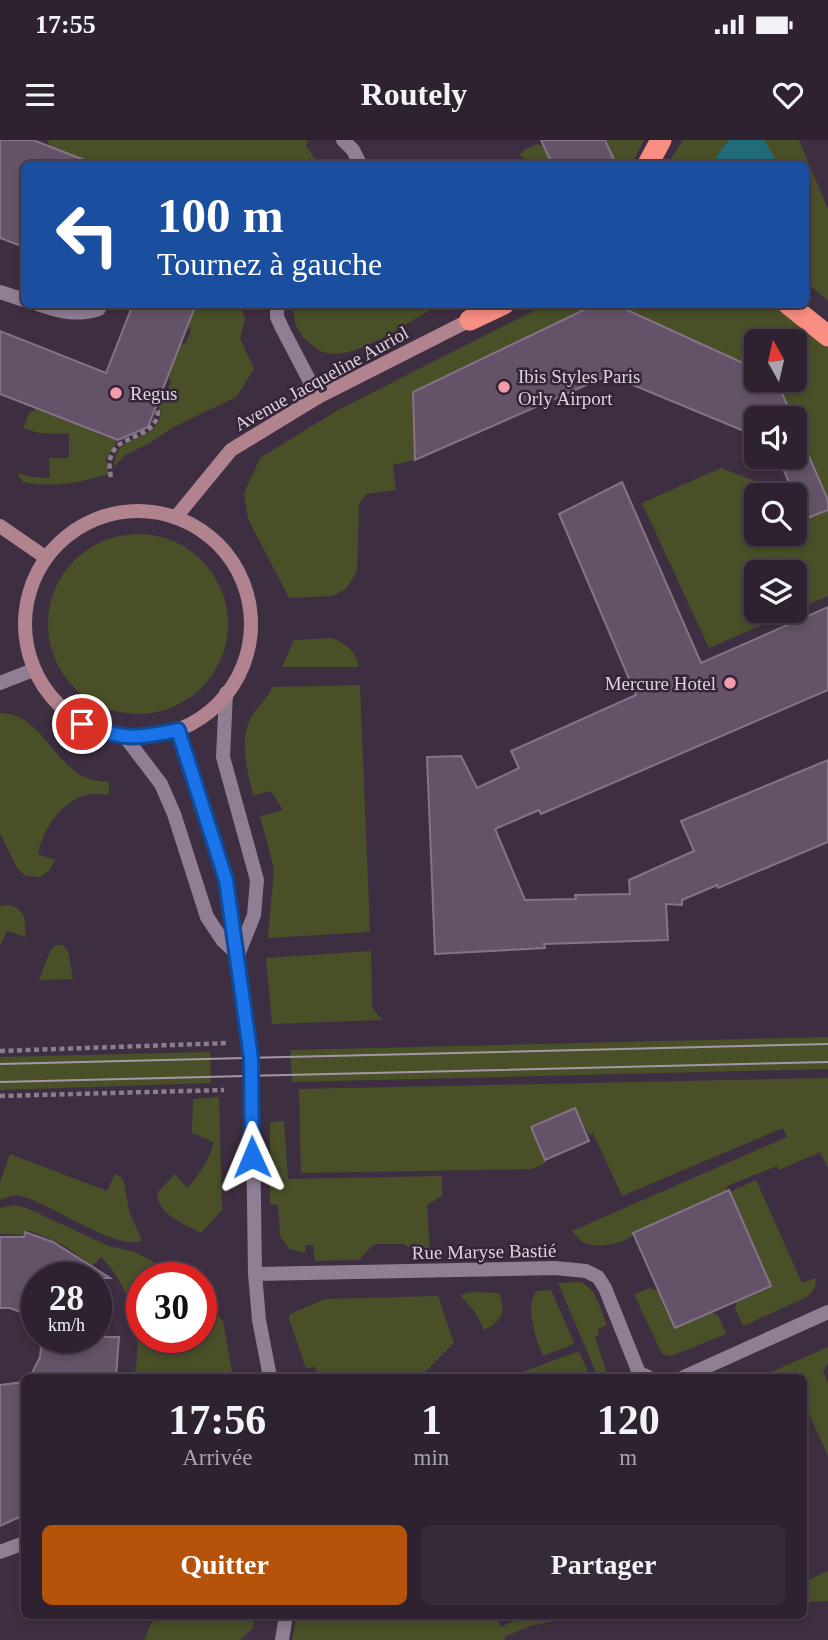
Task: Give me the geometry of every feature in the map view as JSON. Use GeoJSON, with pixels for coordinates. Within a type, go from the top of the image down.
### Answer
{"type":"FeatureCollection","features":[{"type":"Feature","properties":{"kind":"highway"},"geometry":{"type":"LineString","coordinates":[[650,161],[661,140]]}},
{"type":"Feature","properties":{"kind":"highway"},"geometry":{"type":"LineString","coordinates":[[470,320],[484,308]]}},
{"type":"Feature","properties":{"kind":"highway"},"geometry":{"type":"LineString","coordinates":[[470,320],[496,308]]}},
{"type":"Feature","properties":{"kind":"highway"},"geometry":{"type":"LineString","coordinates":[[793,308],[828,336]]}},
{"type":"Feature","properties":{"kind":"street"},"geometry":{"type":"LineString","coordinates":[[343,140],[354,150],[359,161]]}},
{"type":"Feature","properties":{"kind":"street"},"geometry":{"type":"LineString","coordinates":[[0,292],[21,299]]}},
{"type":"Feature","properties":{"kind":"street"},"geometry":{"type":"LineString","coordinates":[[49,308],[64,313],[83,314],[99,308]]}},
{"type":"Feature","properties":{"kind":"street"},"geometry":{"type":"LineString","coordinates":[[277,308],[277,317],[282,328],[318,397]]}},
{"type":"Feature","properties":{"kind":"street","name":"Avenue Jacqueline Auriol"},"geometry":{"type":"LineString","coordinates":[[176,517],[231,450],[318,397],[470,320]]}},
{"type":"Feature","properties":{"kind":"street"},"geometry":{"type":"LineString","coordinates":[[140,511],[176,517],[208,535],[233,561],[248,595],[253,616],[251,646],[240,673],[215,708],[178,730],[145,738],[107,734],[82,724],[53,701],[33,670],[24,634],[28,593],[45,557],[71,531],[104,516],[140,511]]}},
{"type":"Feature","properties":{"kind":"street"},"geometry":{"type":"LineString","coordinates":[[0,526],[45,557]]}},
{"type":"Feature","properties":{"kind":"street"},"geometry":{"type":"LineString","coordinates":[[0,683],[33,670]]}},
{"type":"Feature","properties":{"kind":"street"},"geometry":{"type":"LineString","coordinates":[[226,693],[223,757],[257,880],[254,915],[238,955]]}},
{"type":"Feature","properties":{"kind":"street"},"geometry":{"type":"LineString","coordinates":[[178,730],[226,880],[238,955],[251,1058],[258,1320],[269,1374]]}},
{"type":"Feature","properties":{"kind":"street"},"geometry":{"type":"LineString","coordinates":[[127,738],[161,784],[174,814],[207,917],[223,941],[238,955]]}},
{"type":"Feature","properties":{"kind":"street","name":"Rue Maryse Bastié"},"geometry":{"type":"LineString","coordinates":[[255,1273],[514,1268],[586,1271],[598,1277],[605,1288],[641,1374]]}},
{"type":"Feature","properties":{"kind":"street"},"geometry":{"type":"LineString","coordinates":[[691,1374],[828,1312]]}},
{"type":"Feature","properties":{"kind":"street"},"geometry":{"type":"LineString","coordinates":[[0,1552],[21,1544]]}},
{"type":"Feature","properties":{"kind":"street"},"geometry":{"type":"LineString","coordinates":[[282,1640],[285,1619]]}},
{"type":"Feature","properties":{"kind":"path"},"geometry":{"type":"LineString","coordinates":[[111,477],[108,462],[113,452],[120,443],[152,428],[158,418],[155,408]]}},
{"type":"Feature","properties":{"kind":"path"},"geometry":{"type":"LineString","coordinates":[[0,1051],[230,1043]]}},
{"type":"Feature","properties":{"kind":"path"},"geometry":{"type":"LineString","coordinates":[[0,1096],[224,1090]]}},
{"type":"Feature","properties":{"kind":"green space"},"geometry":{"type":"Polygon","coordinates":[[[47,140],[308,140],[306,146],[317,161],[87,161],[51,147],[47,140]]]}},
{"type":"Feature","properties":{"kind":"green space"},"geometry":{"type":"Polygon","coordinates":[[[605,140],[644,140],[634,161],[608,161],[611,154],[605,140]]]}},
{"type":"Feature","properties":{"kind":"green space"},"geometry":{"type":"Polygon","coordinates":[[[683,140],[799,140],[808,161],[670,161],[683,140]]]}},
{"type":"Feature","properties":{"kind":"green space"},"geometry":{"type":"Polygon","coordinates":[[[538,144],[545,147],[551,161],[528,161],[519,155],[538,144]]]}},
{"type":"Feature","properties":{"kind":"green space"},"geometry":{"type":"Polygon","coordinates":[[[809,164],[828,209],[828,301],[809,284],[809,164]]]}},
{"type":"Feature","properties":{"kind":"green space"},"geometry":{"type":"Polygon","coordinates":[[[195,308],[241,308],[245,319],[240,338],[254,369],[236,397],[172,428],[125,455],[114,467],[116,455],[122,447],[153,429],[158,422],[161,411],[157,404],[160,396],[166,394],[171,381],[168,375],[180,345],[186,343],[191,330],[188,325],[195,308]]]}},
{"type":"Feature","properties":{"kind":"green space"},"geometry":{"type":"Polygon","coordinates":[[[294,308],[433,308],[366,346],[336,354],[321,351],[302,336],[295,323],[294,308]]]}},
{"type":"Feature","properties":{"kind":"green space"},"geometry":{"type":"Polygon","coordinates":[[[539,308],[588,308],[413,392],[415,460],[393,465],[396,490],[366,494],[359,504],[357,571],[346,589],[332,596],[289,598],[248,519],[244,493],[260,458],[338,410],[539,308]]]}},
{"type":"Feature","properties":{"kind":"green space"},"geometry":{"type":"Polygon","coordinates":[[[621,308],[782,308],[828,344],[828,500],[807,449],[807,406],[788,406],[780,392],[807,392],[807,329],[744,329],[744,364],[621,308]]]}},
{"type":"Feature","properties":{"kind":"green space"},"geometry":{"type":"Polygon","coordinates":[[[38,408],[118,440],[106,460],[109,474],[66,484],[23,482],[17,473],[50,478],[49,458],[69,458],[69,434],[39,433],[23,428],[29,413],[38,408]]]}},
{"type":"Feature","properties":{"kind":"green space"},"geometry":{"type":"Polygon","coordinates":[[[721,468],[760,483],[744,483],[744,546],[807,546],[807,501],[828,510],[828,596],[807,605],[807,560],[744,560],[744,623],[766,623],[709,648],[642,503],[721,468]]]}},
{"type":"Feature","properties":{"kind":"green space"},"geometry":{"type":"Polygon","coordinates":[[[138,534],[172,541],[202,560],[221,590],[228,624],[221,658],[202,688],[172,707],[138,714],[104,707],[74,688],[55,658],[48,624],[55,590],[74,560],[104,541],[138,534]]]}},
{"type":"Feature","properties":{"kind":"green space"},"geometry":{"type":"Polygon","coordinates":[[[332,638],[350,649],[359,667],[282,667],[294,640],[332,638]]]}},
{"type":"Feature","properties":{"kind":"green space"},"geometry":{"type":"Polygon","coordinates":[[[360,685],[370,932],[268,938],[274,869],[260,816],[283,810],[271,791],[253,796],[245,748],[250,719],[272,687],[360,685]]]}},
{"type":"Feature","properties":{"kind":"green space"},"geometry":{"type":"Polygon","coordinates":[[[0,713],[14,715],[26,721],[75,771],[89,779],[109,782],[109,794],[89,794],[77,799],[54,818],[44,835],[38,854],[55,860],[49,871],[40,877],[26,876],[17,868],[0,833],[0,713]]]}},
{"type":"Feature","properties":{"kind":"green space"},"geometry":{"type":"Polygon","coordinates":[[[10,905],[22,914],[26,937],[7,931],[0,946],[0,906],[10,905]]]}},
{"type":"Feature","properties":{"kind":"green space"},"geometry":{"type":"Polygon","coordinates":[[[56,945],[63,945],[68,951],[73,979],[39,980],[50,951],[56,945]]]}},
{"type":"Feature","properties":{"kind":"green space"},"geometry":{"type":"Polygon","coordinates":[[[371,951],[372,1006],[383,1020],[272,1024],[266,958],[371,951]]]}},
{"type":"Feature","properties":{"kind":"green space"},"geometry":{"type":"Polygon","coordinates":[[[828,1037],[828,1069],[292,1082],[290,1050],[828,1037]]]}},
{"type":"Feature","properties":{"kind":"green space"},"geometry":{"type":"Polygon","coordinates":[[[210,1052],[211,1083],[0,1090],[0,1057],[210,1052]]]}},
{"type":"Feature","properties":{"kind":"green space"},"geometry":{"type":"Polygon","coordinates":[[[828,1078],[828,1168],[820,1152],[779,1170],[777,1166],[727,1186],[726,1192],[612,1244],[590,1245],[584,1243],[572,1231],[787,1137],[783,1128],[622,1196],[593,1133],[589,1135],[575,1108],[531,1127],[546,1163],[532,1169],[301,1173],[299,1089],[828,1078]]]}},
{"type":"Feature","properties":{"kind":"green space"},"geometry":{"type":"Polygon","coordinates":[[[219,1097],[222,1210],[201,1233],[167,1213],[158,1201],[157,1193],[175,1174],[187,1188],[200,1172],[214,1142],[192,1133],[193,1099],[219,1097]]]}},
{"type":"Feature","properties":{"kind":"green space"},"geometry":{"type":"Polygon","coordinates":[[[284,1121],[288,1179],[442,1176],[442,1196],[427,1205],[430,1249],[419,1255],[404,1244],[377,1244],[359,1260],[315,1261],[313,1245],[305,1245],[306,1253],[289,1249],[280,1236],[278,1205],[270,1204],[270,1122],[284,1121]]]}},
{"type":"Feature","properties":{"kind":"green space"},"geometry":{"type":"Polygon","coordinates":[[[10,1154],[107,1191],[115,1174],[121,1177],[129,1211],[142,1241],[116,1239],[21,1196],[0,1200],[0,1182],[10,1154]]]}},
{"type":"Feature","properties":{"kind":"green space"},"geometry":{"type":"Polygon","coordinates":[[[756,1180],[802,1283],[815,1278],[815,1284],[807,1297],[743,1326],[735,1308],[737,1301],[767,1288],[770,1283],[731,1194],[732,1191],[756,1180]]]}},
{"type":"Feature","properties":{"kind":"green space"},"geometry":{"type":"Polygon","coordinates":[[[14,1205],[24,1207],[109,1246],[135,1252],[153,1262],[126,1262],[126,1295],[112,1270],[112,1262],[105,1262],[101,1257],[96,1262],[85,1262],[61,1244],[26,1230],[22,1235],[0,1234],[0,1208],[14,1205]]]}},
{"type":"Feature","properties":{"kind":"green space"},"geometry":{"type":"Polygon","coordinates":[[[580,1282],[594,1294],[607,1325],[598,1329],[599,1335],[595,1337],[607,1374],[597,1374],[558,1283],[580,1282]]]}},
{"type":"Feature","properties":{"kind":"green space"},"geometry":{"type":"Polygon","coordinates":[[[650,1288],[660,1292],[674,1325],[679,1327],[711,1312],[718,1315],[726,1334],[671,1356],[662,1354],[634,1294],[650,1288]]]}},
{"type":"Feature","properties":{"kind":"green space"},"geometry":{"type":"Polygon","coordinates":[[[551,1290],[574,1342],[543,1356],[535,1332],[531,1305],[537,1291],[551,1290]]]}},
{"type":"Feature","properties":{"kind":"green space"},"geometry":{"type":"Polygon","coordinates":[[[472,1292],[499,1293],[501,1299],[499,1319],[484,1330],[475,1312],[460,1295],[472,1292]]]}},
{"type":"Feature","properties":{"kind":"green space"},"geometry":{"type":"Polygon","coordinates":[[[438,1296],[454,1343],[426,1374],[317,1374],[315,1367],[306,1368],[289,1319],[290,1314],[325,1299],[438,1296]]]}},
{"type":"Feature","properties":{"kind":"green space"},"geometry":{"type":"Polygon","coordinates":[[[217,1314],[223,1321],[232,1374],[135,1374],[137,1353],[217,1353],[217,1314]]]}},
{"type":"Feature","properties":{"kind":"green space"},"geometry":{"type":"Polygon","coordinates":[[[828,1347],[828,1364],[823,1371],[828,1383],[828,1456],[807,1409],[807,1374],[769,1373],[828,1347]]]}},
{"type":"Feature","properties":{"kind":"green space"},"geometry":{"type":"Polygon","coordinates":[[[577,1352],[580,1353],[589,1374],[556,1374],[516,1374],[577,1352]]]}},
{"type":"Feature","properties":{"kind":"green space"},"geometry":{"type":"Polygon","coordinates":[[[828,1571],[828,1601],[807,1602],[807,1580],[828,1571]]]}},
{"type":"Feature","properties":{"kind":"green space"},"geometry":{"type":"Polygon","coordinates":[[[153,1619],[254,1619],[253,1628],[240,1640],[144,1640],[153,1619]]]}},
{"type":"Feature","properties":{"kind":"green space"},"geometry":{"type":"Polygon","coordinates":[[[296,1619],[498,1619],[501,1627],[517,1619],[564,1619],[530,1626],[506,1636],[504,1640],[292,1640],[296,1619]]]}},
{"type":"Feature","properties":{"kind":"water"},"geometry":{"type":"Polygon","coordinates":[[[729,140],[764,140],[776,161],[716,161],[729,140]]]}},
{"type":"Feature","properties":{"kind":"building"},"geometry":{"type":"Polygon","coordinates":[[[0,140],[33,140],[87,161],[21,161],[21,246],[0,238],[0,140]]]}},
{"type":"Feature","properties":{"kind":"building"},"geometry":{"type":"Polygon","coordinates":[[[541,140],[605,140],[615,161],[551,161],[541,140]]]}},
{"type":"Feature","properties":{"kind":"building"},"geometry":{"type":"Polygon","coordinates":[[[131,308],[194,308],[148,427],[118,440],[0,394],[0,331],[106,373],[131,308]]]}},
{"type":"Feature","properties":{"kind":"building","name":"Ibis Styles Paris Orly Airport"},"geometry":{"type":"Polygon","coordinates":[[[588,308],[623,308],[744,364],[744,392],[781,392],[788,406],[744,406],[744,431],[609,375],[415,460],[413,392],[588,308]]]}},
{"type":"Feature","properties":{"kind":"building"},"geometry":{"type":"Polygon","coordinates":[[[807,452],[828,500],[828,510],[807,518],[807,483],[789,483],[783,469],[807,469],[807,452]]]}},
{"type":"Feature","properties":{"kind":"building","name":"Mercure Hotel"},"geometry":{"type":"Polygon","coordinates":[[[622,482],[701,663],[792,623],[807,623],[807,616],[828,607],[828,690],[541,814],[539,810],[495,829],[525,900],[576,899],[575,895],[630,894],[629,880],[694,851],[681,821],[828,760],[828,842],[718,888],[717,885],[682,900],[682,905],[666,904],[668,940],[544,944],[545,948],[435,954],[427,757],[461,756],[477,788],[519,768],[511,751],[636,695],[559,514],[622,482]]]}},
{"type":"Feature","properties":{"kind":"building"},"geometry":{"type":"Polygon","coordinates":[[[575,1108],[589,1141],[545,1160],[531,1127],[575,1108]]]}},
{"type":"Feature","properties":{"kind":"building"},"geometry":{"type":"Polygon","coordinates":[[[729,1190],[771,1286],[675,1328],[633,1233],[729,1190]]]}},
{"type":"Feature","properties":{"kind":"building"},"geometry":{"type":"Polygon","coordinates":[[[25,1232],[53,1242],[85,1262],[21,1262],[21,1312],[0,1308],[0,1237],[24,1237],[25,1232]]]}},
{"type":"Feature","properties":{"kind":"building"},"geometry":{"type":"Polygon","coordinates":[[[112,1337],[119,1337],[116,1374],[32,1374],[40,1353],[112,1353],[112,1337]]]}},
{"type":"Feature","properties":{"kind":"building"},"geometry":{"type":"Polygon","coordinates":[[[21,1382],[21,1516],[0,1526],[0,1385],[21,1382]]]}},
{"type":"Feature","properties":{"kind":"tram line"},"geometry":{"type":"LineString","coordinates":[[0,1064],[828,1044]]}},
{"type":"Feature","properties":{"kind":"tram line"},"geometry":{"type":"LineString","coordinates":[[0,1082],[828,1062]]}},
{"type":"Feature","properties":{"kind":"place","name":"Ibis Styles Paris Orly Airport"},"geometry":{"type":"Point","coordinates":[504,387]}},
{"type":"Feature","properties":{"kind":"place","name":"Regus"},"geometry":{"type":"Point","coordinates":[116,393]}},
{"type":"Feature","properties":{"kind":"place","name":"Mercure Hotel"},"geometry":{"type":"Point","coordinates":[730,683]}},
{"type":"Feature","properties":{"kind":"route"},"geometry":{"type":"LineString","coordinates":[[82,724],[107,734],[127,738],[145,738],[178,730],[226,880],[251,1058],[252,1157]]}}]}
